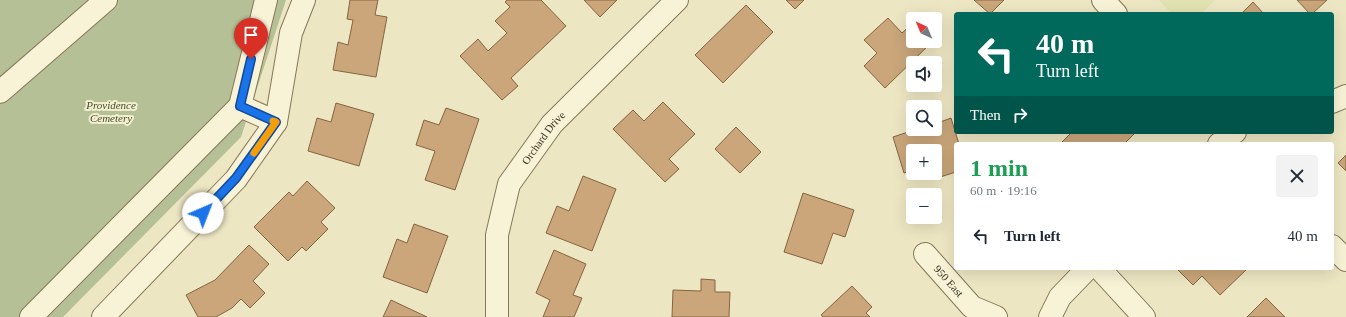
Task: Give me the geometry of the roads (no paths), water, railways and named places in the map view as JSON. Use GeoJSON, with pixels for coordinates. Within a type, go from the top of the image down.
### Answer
{"type":"FeatureCollection","features":[{"type":"Feature","properties":{"kind":"street"},"geometry":{"type":"LineString","coordinates":[[0,92],[106,0]]}},
{"type":"Feature","properties":{"kind":"street"},"geometry":{"type":"LineString","coordinates":[[31,317],[240,106],[266,0]]}},
{"type":"Feature","properties":{"kind":"street"},"geometry":{"type":"LineString","coordinates":[[104,317],[236,178],[276,122],[291,33],[304,0]]}},
{"type":"Feature","properties":{"kind":"street","name":"Orchard Drive"},"geometry":{"type":"LineString","coordinates":[[497,317],[497,235],[509,184],[552,124],[677,0]]}},
{"type":"Feature","properties":{"kind":"street"},"geometry":{"type":"LineString","coordinates":[[1103,0],[1114,12]]}},
{"type":"Feature","properties":{"kind":"street"},"geometry":{"type":"LineString","coordinates":[[1334,101],[1346,96]]}},
{"type":"Feature","properties":{"kind":"street"},"geometry":{"type":"LineString","coordinates":[[240,106],[276,122]]}},
{"type":"Feature","properties":{"kind":"street"},"geometry":{"type":"LineString","coordinates":[[1334,248],[1346,260]]}},
{"type":"Feature","properties":{"kind":"street","name":"950 East"},"geometry":{"type":"LineString","coordinates":[[925,254],[972,308],[996,317]]}},
{"type":"Feature","properties":{"kind":"street"},"geometry":{"type":"LineString","coordinates":[[1050,317],[1060,297],[1086,270]]}},
{"type":"Feature","properties":{"kind":"street"},"geometry":{"type":"LineString","coordinates":[[1101,270],[1144,317]]}},
{"type":"Feature","properties":{"kind":"park label","name":"Providence Cemetery"},"geometry":{"type":"Point","coordinates":[111,111]}}]}
